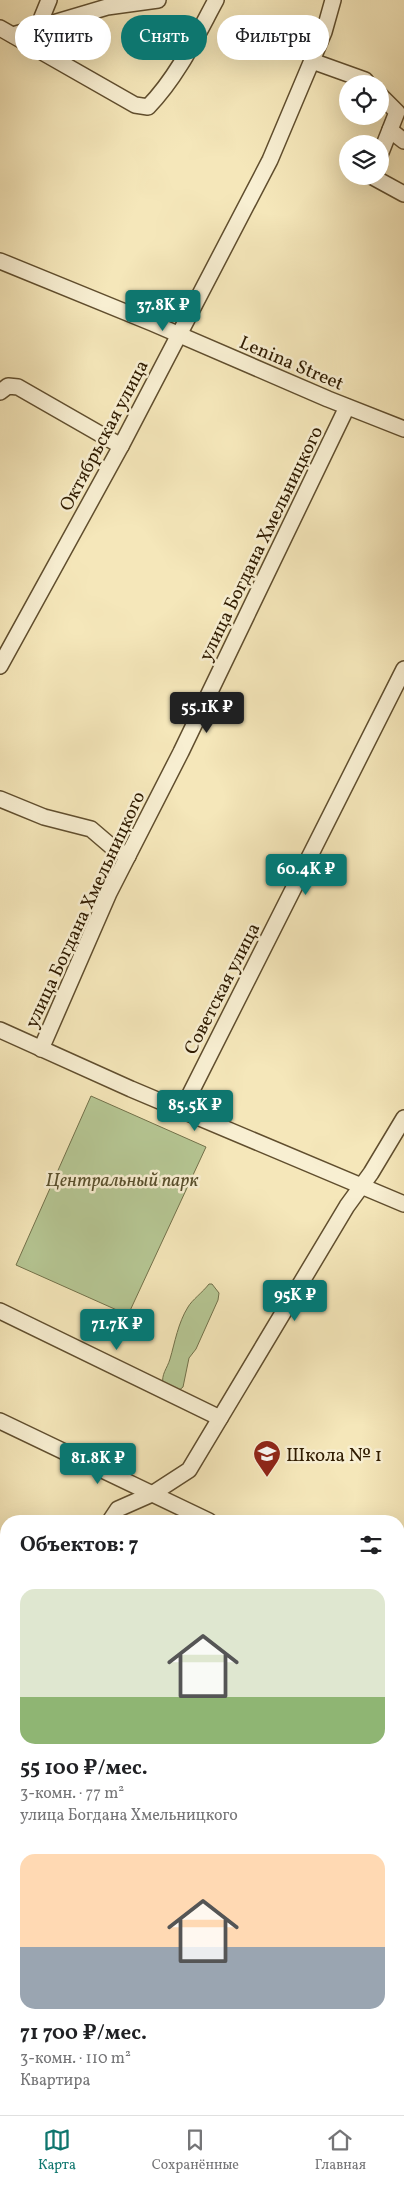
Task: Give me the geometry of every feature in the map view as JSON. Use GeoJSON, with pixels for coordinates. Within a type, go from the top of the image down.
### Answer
{"type":"FeatureCollection","features":[{"type":"Feature","properties":{"kind":"street"},"geometry":{"type":"LineString","coordinates":[[43,15],[49,0]]}},
{"type":"Feature","properties":{"kind":"street"},"geometry":{"type":"LineString","coordinates":[[79,15],[107,7],[158,0]]}},
{"type":"Feature","properties":{"kind":"street"},"geometry":{"type":"LineString","coordinates":[[6,31],[135,104],[148,107],[165,90],[187,55],[216,0]]}},
{"type":"Feature","properties":{"kind":"street","name":"Октябрьская улица"},"geometry":{"type":"LineString","coordinates":[[0,666],[121,446],[270,160],[324,32],[333,0]]}},
{"type":"Feature","properties":{"kind":"street"},"geometry":{"type":"LineString","coordinates":[[312,61],[350,75]]}},
{"type":"Feature","properties":{"kind":"street"},"geometry":{"type":"LineString","coordinates":[[388,135],[397,112],[389,104]]}},
{"type":"Feature","properties":{"kind":"street"},"geometry":{"type":"LineString","coordinates":[[390,130],[404,141]]}},
{"type":"Feature","properties":{"kind":"street"},"geometry":{"type":"LineString","coordinates":[[388,185],[404,194]]}},
{"type":"Feature","properties":{"kind":"street","name":"Lenina Street"},"geometry":{"type":"LineString","coordinates":[[0,261],[347,407],[404,429]]}},
{"type":"Feature","properties":{"kind":"street"},"geometry":{"type":"LineString","coordinates":[[0,392],[8,386],[18,387],[121,446]]}},
{"type":"Feature","properties":{"kind":"street","name":"улица Богдана Хмельницкого"},"geometry":{"type":"LineString","coordinates":[[41,1049],[109,893],[254,603],[347,407]]}},
{"type":"Feature","properties":{"kind":"street","name":"Советская улица"},"geometry":{"type":"LineString","coordinates":[[182,1110],[404,669]]}},
{"type":"Feature","properties":{"kind":"street"},"geometry":{"type":"LineString","coordinates":[[0,799],[38,815],[91,829],[112,847],[128,856]]}},
{"type":"Feature","properties":{"kind":"street"},"geometry":{"type":"LineString","coordinates":[[0,1030],[404,1204]]}},
{"type":"Feature","properties":{"kind":"street"},"geometry":{"type":"LineString","coordinates":[[114,1515],[118,1510],[152,1494],[189,1470],[347,1206],[362,1187],[404,1118]]}},
{"type":"Feature","properties":{"kind":"street"},"geometry":{"type":"LineString","coordinates":[[0,1311],[220,1418]]}},
{"type":"Feature","properties":{"kind":"street"},"geometry":{"type":"LineString","coordinates":[[0,1421],[196,1515]]}},
{"type":"Feature","properties":{"kind":"green space","name":"Центральный парк"},"geometry":{"type":"Polygon","coordinates":[[[91,1096],[206,1147],[128,1315],[16,1265],[91,1096]]]}},
{"type":"Feature","properties":{"kind":"green space"},"geometry":{"type":"Polygon","coordinates":[[[209,1284],[212,1284],[219,1293],[218,1300],[196,1349],[189,1358],[183,1387],[177,1392],[163,1385],[164,1375],[182,1319],[190,1304],[209,1284]]]}},
{"type":"Feature","properties":{"kind":"place","name":"Школа № 1"},"geometry":{"type":"Point","coordinates":[267,1478]}}]}
